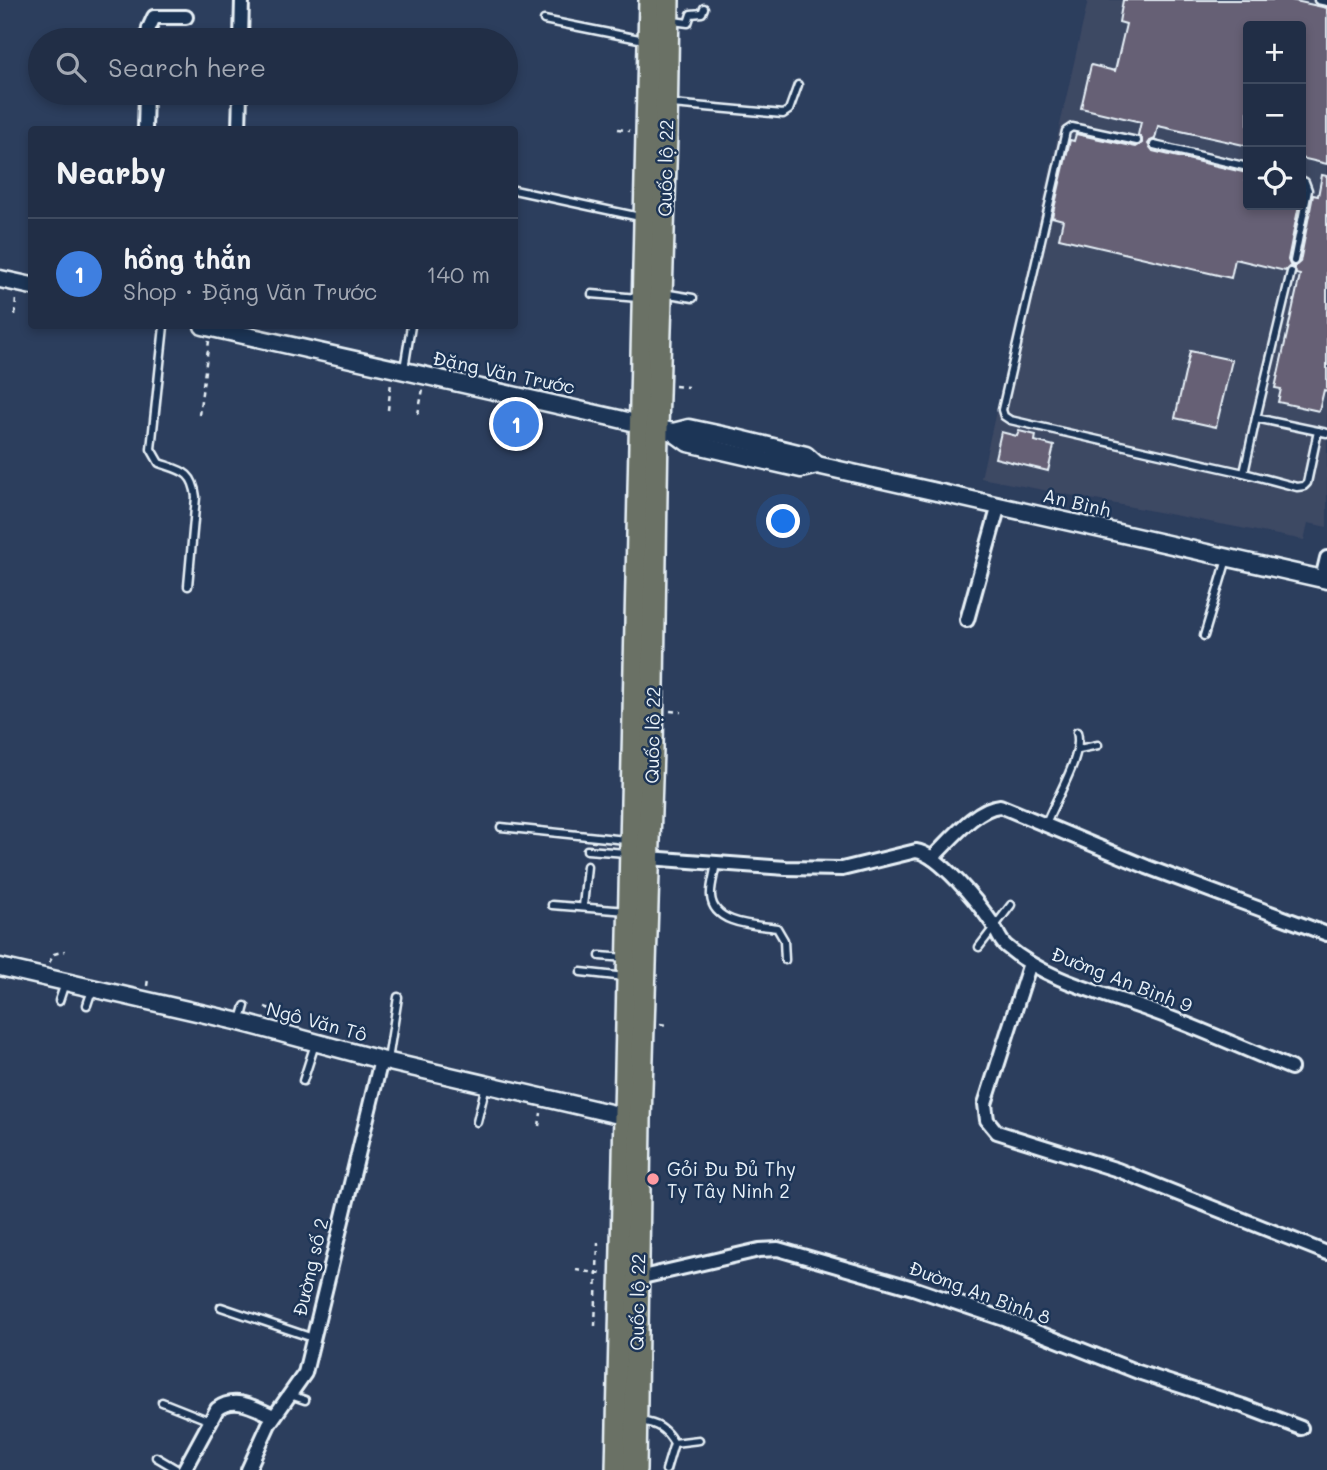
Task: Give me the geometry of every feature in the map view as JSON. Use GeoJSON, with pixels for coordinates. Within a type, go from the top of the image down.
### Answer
{"type":"FeatureCollection","features":[{"type":"Feature","properties":{"kind":"highway","name":"Quốc lộ 22"},"geometry":{"type":"LineString","coordinates":[[635,1470],[624,1116],[629,911],[653,722],[657,428],[653,295],[645,218],[650,0]]}},
{"type":"Feature","properties":{"kind":"highway","name":"Quốc lộ 22"},"geometry":{"type":"LineString","coordinates":[[653,295],[666,103],[668,10]]}},
{"type":"Feature","properties":{"kind":"highway","name":"Quốc lộ 22"},"geometry":{"type":"LineString","coordinates":[[617,1470],[640,1119],[637,851]]}},
{"type":"Feature","properties":{"kind":"main road"},"geometry":{"type":"LineString","coordinates":[[0,279],[25,284]]}},
{"type":"Feature","properties":{"kind":"main road","name":"Đặng Văn Trước"},"geometry":{"type":"LineString","coordinates":[[226,329],[657,428]]}},
{"type":"Feature","properties":{"kind":"main road","name":"An Bình"},"geometry":{"type":"LineString","coordinates":[[657,428],[689,428],[736,438],[806,455],[817,465],[1324,580]]}},
{"type":"Feature","properties":{"kind":"main road","name":"Ngô Văn Tô"},"geometry":{"type":"LineString","coordinates":[[0,967],[240,1022],[384,1061],[624,1116]]}},
{"type":"Feature","properties":{"kind":"street"},"geometry":{"type":"LineString","coordinates":[[241,28],[242,0]]}},
{"type":"Feature","properties":{"kind":"street"},"geometry":{"type":"LineString","coordinates":[[149,28],[154,18],[186,17]]}},
{"type":"Feature","properties":{"kind":"street"},"geometry":{"type":"LineString","coordinates":[[145,126],[146,105]]}},
{"type":"Feature","properties":{"kind":"street"},"geometry":{"type":"LineString","coordinates":[[239,126],[240,105]]}},
{"type":"Feature","properties":{"kind":"street"},"geometry":{"type":"LineString","coordinates":[[967,620],[999,505]]}},
{"type":"Feature","properties":{"kind":"street"},"geometry":{"type":"LineString","coordinates":[[1324,580],[1327,558]]}},
{"type":"Feature","properties":{"kind":"street"},"geometry":{"type":"LineString","coordinates":[[637,851],[716,862],[834,869],[916,851],[932,858],[977,815],[987,808],[1000,806],[1147,867],[1327,933]]}},
{"type":"Feature","properties":{"kind":"street","name":"Đường An Bình 9"},"geometry":{"type":"LineString","coordinates":[[932,858],[959,883],[1004,944],[1030,962],[1058,977],[1154,1012],[1291,1068]]}},
{"type":"Feature","properties":{"kind":"street"},"geometry":{"type":"LineString","coordinates":[[1030,962],[985,1104],[987,1120],[998,1132],[1118,1170],[1327,1253]]}},
{"type":"Feature","properties":{"kind":"street","name":"Đường số 2"},"geometry":{"type":"LineString","coordinates":[[248,1470],[274,1416],[304,1373],[384,1061]]}},
{"type":"Feature","properties":{"kind":"street","name":"Đường An Bình 8"},"geometry":{"type":"LineString","coordinates":[[629,1277],[759,1250],[778,1249],[952,1301],[1138,1372],[1301,1428]]}},
{"type":"Feature","properties":{"kind":"street"},"geometry":{"type":"LineString","coordinates":[[184,1470],[217,1409],[230,1401],[237,1401],[274,1416]]}},
{"type":"Feature","properties":{"kind":"lane"},"geometry":{"type":"LineString","coordinates":[[1318,0],[1327,2]]}},
{"type":"Feature","properties":{"kind":"lane"},"geometry":{"type":"LineString","coordinates":[[668,10],[688,23],[691,15],[702,13],[704,8]]}},
{"type":"Feature","properties":{"kind":"lane"},"geometry":{"type":"LineString","coordinates":[[544,20],[649,41]]}},
{"type":"Feature","properties":{"kind":"lane"},"geometry":{"type":"LineString","coordinates":[[666,103],[783,114],[789,110],[799,85]]}},
{"type":"Feature","properties":{"kind":"lane"},"geometry":{"type":"LineString","coordinates":[[1137,141],[1072,127],[1066,131],[1002,410],[1004,416],[1010,420],[1297,487],[1307,483],[1318,431]]}},
{"type":"Feature","properties":{"kind":"lane"},"geometry":{"type":"LineString","coordinates":[[1154,145],[1243,166]]}},
{"type":"Feature","properties":{"kind":"lane"},"geometry":{"type":"LineString","coordinates":[[518,191],[645,218]]}},
{"type":"Feature","properties":{"kind":"lane"},"geometry":{"type":"LineString","coordinates":[[1294,261],[1304,210]]}},
{"type":"Feature","properties":{"kind":"lane"},"geometry":{"type":"LineString","coordinates":[[1244,473],[1291,272]]}},
{"type":"Feature","properties":{"kind":"lane"},"geometry":{"type":"LineString","coordinates":[[592,295],[693,298]]}},
{"type":"Feature","properties":{"kind":"lane"},"geometry":{"type":"LineString","coordinates":[[164,329],[150,442],[159,463],[183,471],[190,476],[194,485],[196,497],[188,586]]}},
{"type":"Feature","properties":{"kind":"lane"},"geometry":{"type":"LineString","coordinates":[[398,370],[410,329]]}},
{"type":"Feature","properties":{"kind":"lane"},"geometry":{"type":"LineString","coordinates":[[1256,418],[1327,433]]}},
{"type":"Feature","properties":{"kind":"lane"},"geometry":{"type":"LineString","coordinates":[[1204,636],[1227,558]]}},
{"type":"Feature","properties":{"kind":"lane"},"geometry":{"type":"LineString","coordinates":[[1046,824],[1079,748],[1077,732]]}},
{"type":"Feature","properties":{"kind":"lane"},"geometry":{"type":"LineString","coordinates":[[1079,748],[1098,745]]}},
{"type":"Feature","properties":{"kind":"lane"},"geometry":{"type":"LineString","coordinates":[[501,827],[637,851]]}},
{"type":"Feature","properties":{"kind":"lane"},"geometry":{"type":"LineString","coordinates":[[587,850],[637,851]]}},
{"type":"Feature","properties":{"kind":"lane"},"geometry":{"type":"LineString","coordinates":[[716,862],[711,897],[715,908],[727,918],[742,924],[777,928],[784,940],[785,960]]}},
{"type":"Feature","properties":{"kind":"lane"},"geometry":{"type":"LineString","coordinates":[[583,907],[587,866]]}},
{"type":"Feature","properties":{"kind":"lane"},"geometry":{"type":"LineString","coordinates":[[552,905],[629,911]]}},
{"type":"Feature","properties":{"kind":"lane"},"geometry":{"type":"LineString","coordinates":[[979,947],[1011,905]]}},
{"type":"Feature","properties":{"kind":"lane"},"geometry":{"type":"LineString","coordinates":[[600,956],[628,967]]}},
{"type":"Feature","properties":{"kind":"lane"},"geometry":{"type":"LineString","coordinates":[[581,972],[628,967]]}},
{"type":"Feature","properties":{"kind":"lane"},"geometry":{"type":"LineString","coordinates":[[59,1001],[66,981]]}},
{"type":"Feature","properties":{"kind":"lane"},"geometry":{"type":"LineString","coordinates":[[87,1005],[93,988]]}},
{"type":"Feature","properties":{"kind":"lane"},"geometry":{"type":"LineString","coordinates":[[384,1061],[398,998]]}},
{"type":"Feature","properties":{"kind":"lane"},"geometry":{"type":"LineString","coordinates":[[240,1022],[245,1006]]}},
{"type":"Feature","properties":{"kind":"lane"},"geometry":{"type":"LineString","coordinates":[[303,1081],[316,1043]]}},
{"type":"Feature","properties":{"kind":"lane"},"geometry":{"type":"LineString","coordinates":[[477,1122],[486,1083]]}},
{"type":"Feature","properties":{"kind":"lane"},"geometry":{"type":"LineString","coordinates":[[221,1307],[313,1338]]}},
{"type":"Feature","properties":{"kind":"lane"},"geometry":{"type":"LineString","coordinates":[[290,1395],[305,1400]]}},
{"type":"Feature","properties":{"kind":"lane"},"geometry":{"type":"LineString","coordinates":[[162,1402],[210,1422]]}},
{"type":"Feature","properties":{"kind":"lane"},"geometry":{"type":"LineString","coordinates":[[635,1420],[659,1424],[666,1429],[674,1443],[666,1470]]}},
{"type":"Feature","properties":{"kind":"lane"},"geometry":{"type":"LineString","coordinates":[[674,1443],[699,1440]]}},
{"type":"Feature","properties":{"kind":"lane"},"geometry":{"type":"LineString","coordinates":[[156,1457],[178,1470]]}},
{"type":"Feature","properties":{"kind":"path"},"geometry":{"type":"LineString","coordinates":[[15,315],[25,284]]}},
{"type":"Feature","properties":{"kind":"path"},"geometry":{"type":"LineString","coordinates":[[199,415],[218,329]]}},
{"type":"Feature","properties":{"kind":"path"},"geometry":{"type":"LineString","coordinates":[[388,410],[398,370]]}},
{"type":"Feature","properties":{"kind":"path"},"geometry":{"type":"LineString","coordinates":[[418,414],[426,376]]}},
{"type":"Feature","properties":{"kind":"path"},"geometry":{"type":"LineString","coordinates":[[45,976],[50,957],[65,951]]}},
{"type":"Feature","properties":{"kind":"path"},"geometry":{"type":"LineString","coordinates":[[595,1326],[598,1243]]}},
{"type":"Feature","properties":{"kind":"path"},"geometry":{"type":"LineString","coordinates":[[576,1270],[629,1277]]}},
{"type":"Feature","properties":{"kind":"shaded area"},"geometry":{"type":"Polygon","coordinates":[[[1088,0],[1327,0],[1327,527],[1308,523],[1304,540],[981,478],[1088,0]]]}},
{"type":"Feature","properties":{"kind":"building"},"geometry":{"type":"Polygon","coordinates":[[[1123,0],[1291,0],[1327,8],[1327,164],[1306,159],[1306,21],[1243,21],[1243,145],[1158,126],[1155,139],[1148,144],[1153,151],[1243,172],[1243,210],[1298,210],[1288,260],[1294,267],[1285,271],[1235,259],[1231,278],[1059,238],[1063,220],[1052,217],[1070,140],[1074,141],[1076,134],[1136,147],[1142,143],[1138,135],[1141,122],[1081,108],[1091,65],[1115,71],[1126,24],[1119,22],[1123,0]]]}},
{"type":"Feature","properties":{"kind":"building"},"geometry":{"type":"Polygon","coordinates":[[[1322,175],[1327,176],[1327,391],[1324,390],[1319,411],[1278,402],[1281,389],[1275,388],[1300,275],[1296,274],[1294,267],[1300,262],[1313,195],[1318,196],[1322,175]]]}},
{"type":"Feature","properties":{"kind":"building"},"geometry":{"type":"Polygon","coordinates":[[[1190,351],[1232,360],[1216,427],[1175,418],[1190,351]]]}},
{"type":"Feature","properties":{"kind":"building"},"geometry":{"type":"Polygon","coordinates":[[[1019,431],[1036,435],[1035,441],[1054,446],[1048,471],[995,458],[1001,432],[1017,436],[1019,431]]]}},
{"type":"Feature","properties":{"kind":"place","name":"hồng thắn"},"geometry":{"type":"Point","coordinates":[516,424]}},
{"type":"Feature","properties":{"kind":"place","name":"Gỏi Đu Đủ Thy Ty Tây Ninh 2"},"geometry":{"type":"Point","coordinates":[653,1179]}}]}
